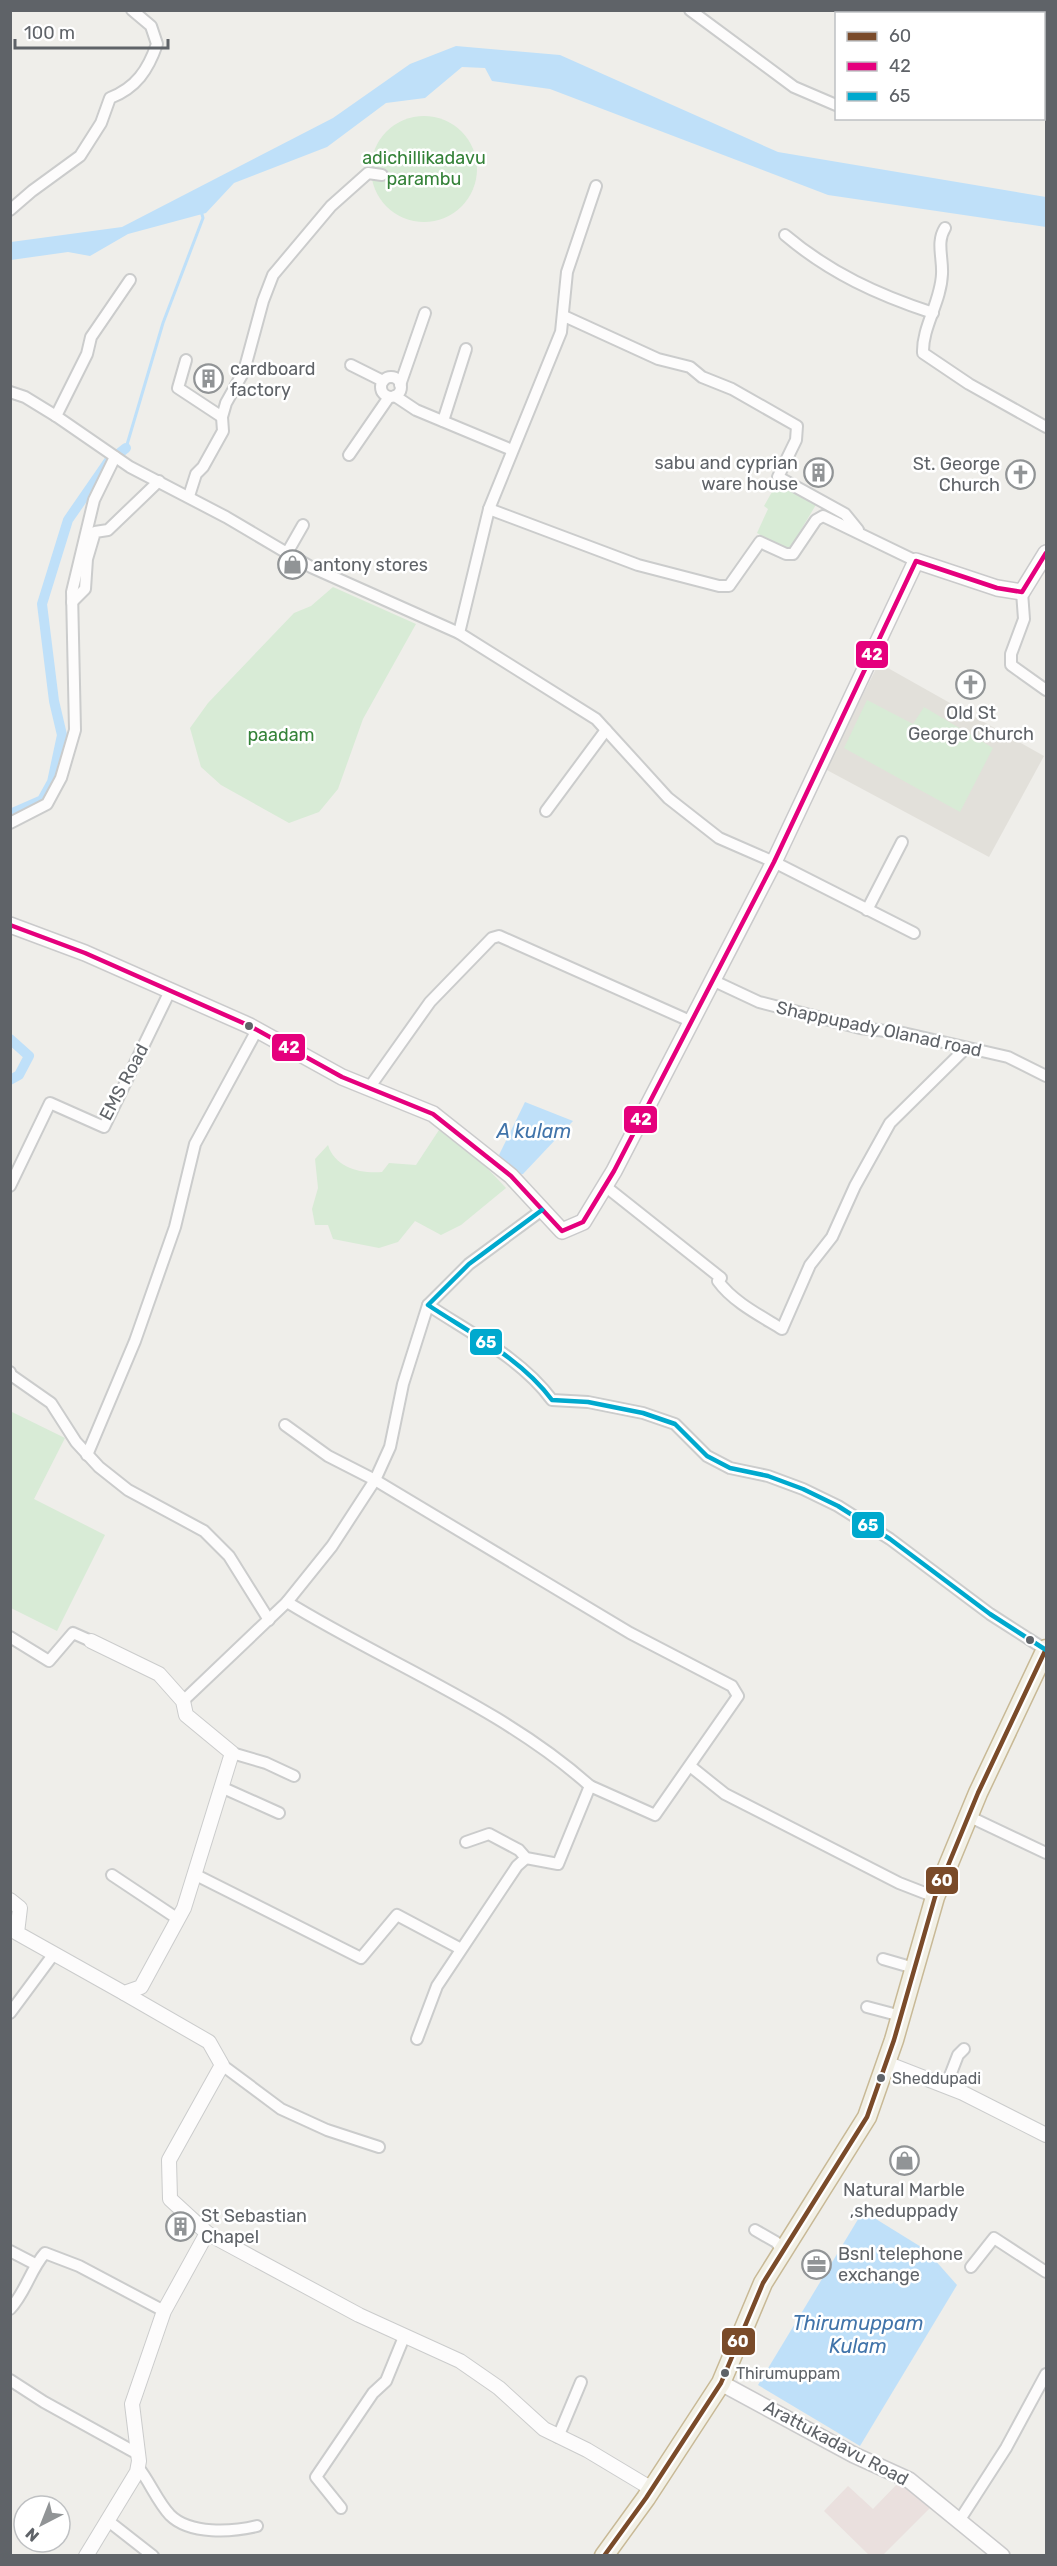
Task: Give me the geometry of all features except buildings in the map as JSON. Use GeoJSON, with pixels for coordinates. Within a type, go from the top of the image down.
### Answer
{"type":"FeatureCollection","features":[{"type":"Feature","properties":{"kind":"highway"},"geometry":{"type":"LineString","coordinates":[[604,2556],[652,2490],[721,2383],[763,2283],[867,2117],[901,2016],[934,1897],[968,1816],[1046,1650]]}},
{"type":"Feature","properties":{"kind":"main road"},"geometry":{"type":"LineString","coordinates":[[10,925],[85,953],[257,1030],[342,1077],[433,1114],[511,1176],[562,1231],[583,1222],[605,1186],[774,862],[916,561],[997,588],[1022,592],[1047,553]]}},
{"type":"Feature","properties":{"kind":"main road","name":"Arattukadavu Road"},"geometry":{"type":"LineString","coordinates":[[721,2383],[854,2455],[909,2480],[1002,2556]]}},
{"type":"Feature","properties":{"kind":"street"},"geometry":{"type":"LineString","coordinates":[[10,210],[80,156],[101,123],[110,99],[123,93],[148,69],[157,44],[151,26],[132,10]]}},
{"type":"Feature","properties":{"kind":"street"},"geometry":{"type":"LineString","coordinates":[[690,10],[794,87],[835,104]]}},
{"type":"Feature","properties":{"kind":"street"},"geometry":{"type":"LineString","coordinates":[[189,496],[196,474],[204,467],[223,431],[222,417],[226,403],[244,371],[246,356],[273,275],[331,206],[368,172],[382,175]]}},
{"type":"Feature","properties":{"kind":"street"},"geometry":{"type":"LineString","coordinates":[[459,633],[489,509],[561,332],[567,272],[596,186]]}},
{"type":"Feature","properties":{"kind":"street"},"geometry":{"type":"LineString","coordinates":[[945,228],[940,236],[942,275],[938,302],[923,344],[923,352],[969,384],[1047,426]]}},
{"type":"Feature","properties":{"kind":"street"},"geometry":{"type":"LineString","coordinates":[[785,235],[839,275],[900,303],[933,313]]}},
{"type":"Feature","properties":{"kind":"street"},"geometry":{"type":"LineString","coordinates":[[56,416],[87,354],[91,337],[130,280]]}},
{"type":"Feature","properties":{"kind":"street"},"geometry":{"type":"LineString","coordinates":[[349,455],[392,397],[400,392],[400,385],[425,313]]}},
{"type":"Feature","properties":{"kind":"street"},"geometry":{"type":"LineString","coordinates":[[564,316],[643,350],[658,359],[690,368],[702,377],[732,389],[796,426],[796,440],[778,477],[845,514],[862,534]]}},
{"type":"Feature","properties":{"kind":"street"},"geometry":{"type":"LineString","coordinates":[[443,421],[466,350]]}},
{"type":"Feature","properties":{"kind":"street"},"geometry":{"type":"LineString","coordinates":[[186,360],[178,388],[222,417]]}},
{"type":"Feature","properties":{"kind":"street"},"geometry":{"type":"LineString","coordinates":[[351,365],[383,381],[394,378],[400,385]]}},
{"type":"Feature","properties":{"kind":"street"},"geometry":{"type":"LineString","coordinates":[[383,381],[381,391],[392,397],[512,450]]}},
{"type":"Feature","properties":{"kind":"street"},"geometry":{"type":"LineString","coordinates":[[10,392],[56,416],[115,457],[189,496],[311,567],[459,633],[596,719],[668,798],[719,838],[774,862],[914,933]]}},
{"type":"Feature","properties":{"kind":"street"},"geometry":{"type":"LineString","coordinates":[[10,823],[47,804],[61,778],[75,730],[72,602],[81,547],[94,500],[115,457]]}},
{"type":"Feature","properties":{"kind":"street"},"geometry":{"type":"LineString","coordinates":[[72,602],[85,589],[87,559],[95,532],[108,530],[159,481]]}},
{"type":"Feature","properties":{"kind":"street"},"geometry":{"type":"LineString","coordinates":[[489,509],[638,565],[719,586],[729,586],[760,542],[767,543],[786,554],[793,554],[816,520],[823,516],[916,561]]}},
{"type":"Feature","properties":{"kind":"street"},"geometry":{"type":"LineString","coordinates":[[287,553],[303,525]]}},
{"type":"Feature","properties":{"kind":"street"},"geometry":{"type":"LineString","coordinates":[[1022,592],[1023,619],[1011,654],[1011,665],[1047,690]]}},
{"type":"Feature","properties":{"kind":"street"},"geometry":{"type":"LineString","coordinates":[[546,811],[606,730]]}},
{"type":"Feature","properties":{"kind":"street"},"geometry":{"type":"LineString","coordinates":[[867,910],[902,842]]}},
{"type":"Feature","properties":{"kind":"street"},"geometry":{"type":"LineString","coordinates":[[369,1088],[430,1002],[492,938],[499,936],[690,1021]]}},
{"type":"Feature","properties":{"kind":"street","name":"Shappupady Olanad road"},"geometry":{"type":"LineString","coordinates":[[712,980],[759,1002],[860,1028],[903,1033],[1008,1057],[1047,1076]]}},
{"type":"Feature","properties":{"kind":"street","name":"EMS Road"},"geometry":{"type":"LineString","coordinates":[[16,1167],[50,1103],[104,1127],[170,991]]}},
{"type":"Feature","properties":{"kind":"street"},"geometry":{"type":"LineString","coordinates":[[87,1455],[135,1341],[175,1227],[195,1144],[257,1030]]}},
{"type":"Feature","properties":{"kind":"street"},"geometry":{"type":"LineString","coordinates":[[605,1186],[721,1278],[718,1281],[721,1286],[782,1329],[810,1265],[832,1237],[855,1186],[890,1123],[966,1048]]}},
{"type":"Feature","properties":{"kind":"street"},"geometry":{"type":"LineString","coordinates":[[10,1186],[16,1167]]}},
{"type":"Feature","properties":{"kind":"street"},"geometry":{"type":"LineString","coordinates":[[183,1701],[286,1602],[332,1546],[375,1480],[390,1447],[403,1384],[428,1305],[469,1264],[542,1210]]}},
{"type":"Feature","properties":{"kind":"street"},"geometry":{"type":"LineString","coordinates":[[428,1305],[505,1356],[540,1384],[552,1400],[588,1402],[643,1413],[675,1424],[706,1456],[730,1468],[768,1476],[803,1489],[838,1506],[890,1539],[990,1614],[1046,1650]]}},
{"type":"Feature","properties":{"kind":"street"},"geometry":{"type":"LineString","coordinates":[[11,1374],[51,1403],[87,1455],[128,1490],[204,1531],[229,1556],[269,1620]]}},
{"type":"Feature","properties":{"kind":"street"},"geometry":{"type":"LineString","coordinates":[[285,1425],[328,1456],[375,1480],[630,1633],[732,1686],[738,1696],[655,1815],[590,1786],[565,1764],[499,1720],[346,1638],[286,1602]]}},
{"type":"Feature","properties":{"kind":"street"},"geometry":{"type":"LineString","coordinates":[[10,1637],[49,1661],[73,1633],[159,1674],[183,1701],[186,1715],[232,1753],[266,1763],[294,1776]]}},
{"type":"Feature","properties":{"kind":"street"},"geometry":{"type":"LineString","coordinates":[[124,1993],[141,1987],[178,1919],[232,1753]]}},
{"type":"Feature","properties":{"kind":"street"},"geometry":{"type":"LineString","coordinates":[[690,1766],[725,1794],[899,1883],[934,1897]]}},
{"type":"Feature","properties":{"kind":"street"},"geometry":{"type":"LineString","coordinates":[[466,1842],[489,1834],[519,1850],[526,1858],[558,1864],[590,1786]]}},
{"type":"Feature","properties":{"kind":"street"},"geometry":{"type":"LineString","coordinates":[[221,1787],[279,1813]]}},
{"type":"Feature","properties":{"kind":"street"},"geometry":{"type":"LineString","coordinates":[[968,1816],[1047,1853]]}},
{"type":"Feature","properties":{"kind":"street"},"geometry":{"type":"LineString","coordinates":[[417,2038],[437,1986],[517,1866],[526,1858]]}},
{"type":"Feature","properties":{"kind":"street"},"geometry":{"type":"LineString","coordinates":[[194,1874],[361,1958],[397,1915],[460,1949]]}},
{"type":"Feature","properties":{"kind":"street"},"geometry":{"type":"LineString","coordinates":[[112,1875],[178,1919]]}},
{"type":"Feature","properties":{"kind":"street"},"geometry":{"type":"LineString","coordinates":[[10,1900],[20,1908],[17,1933],[209,2042],[222,2065],[280,2109],[327,2130],[379,2147]]}},
{"type":"Feature","properties":{"kind":"street"},"geometry":{"type":"LineString","coordinates":[[10,2013],[53,1955]]}},
{"type":"Feature","properties":{"kind":"street"},"geometry":{"type":"LineString","coordinates":[[883,1959],[915,1968]]}},
{"type":"Feature","properties":{"kind":"street"},"geometry":{"type":"LineString","coordinates":[[867,2007],[901,2016]]}},
{"type":"Feature","properties":{"kind":"street"},"geometry":{"type":"LineString","coordinates":[[946,2086],[958,2055],[964,2049]]}},
{"type":"Feature","properties":{"kind":"street"},"geometry":{"type":"LineString","coordinates":[[886,2063],[946,2086],[1047,2135]]}},
{"type":"Feature","properties":{"kind":"street"},"geometry":{"type":"LineString","coordinates":[[222,2065],[170,2160],[170,2199],[207,2233],[405,2337],[460,2361],[499,2388],[544,2429],[587,2450],[652,2490]]}},
{"type":"Feature","properties":{"kind":"street"},"geometry":{"type":"LineString","coordinates":[[755,2230],[776,2242],[783,2252]]}},
{"type":"Feature","properties":{"kind":"street"},"geometry":{"type":"LineString","coordinates":[[207,2233],[164,2311],[132,2404],[138,2460],[171,2516],[183,2523],[216,2530],[241,2530],[256,2526]]}},
{"type":"Feature","properties":{"kind":"street"},"geometry":{"type":"LineString","coordinates":[[971,2267],[994,2238],[1047,2272]]}},
{"type":"Feature","properties":{"kind":"street"},"geometry":{"type":"LineString","coordinates":[[10,2251],[35,2265]]}},
{"type":"Feature","properties":{"kind":"street"},"geometry":{"type":"LineString","coordinates":[[10,2309],[27,2285],[35,2265],[45,2253],[57,2256],[164,2311]]}},
{"type":"Feature","properties":{"kind":"street"},"geometry":{"type":"LineString","coordinates":[[341,2508],[316,2477],[373,2393],[386,2381],[405,2337]]}},
{"type":"Feature","properties":{"kind":"street"},"geometry":{"type":"LineString","coordinates":[[959,2521],[1006,2448],[1046,2378]]}},
{"type":"Feature","properties":{"kind":"street"},"geometry":{"type":"LineString","coordinates":[[10,2380],[138,2460]]}},
{"type":"Feature","properties":{"kind":"street"},"geometry":{"type":"LineString","coordinates":[[558,2437],[580,2382]]}},
{"type":"Feature","properties":{"kind":"street"},"geometry":{"type":"LineString","coordinates":[[86,2556],[138,2460]]}},
{"type":"Feature","properties":{"kind":"street"},"geometry":{"type":"LineString","coordinates":[[107,2520],[153,2556]]}},
{"type":"Feature","properties":{"kind":"shaded area"},"geometry":{"type":"Polygon","coordinates":[[[879,663],[1044,756],[989,857],[825,769],[879,663]]]}},
{"type":"Feature","properties":{"kind":"shaded area"},"geometry":{"type":"Polygon","coordinates":[[[901,2480],[930,2508],[882,2556],[869,2555],[824,2511],[848,2486],[873,2509],[901,2480]]]}},
{"type":"Feature","properties":{"kind":"green space","name":"adichillikadavu parambu"},"geometry":{"type":"Polygon","coordinates":[[[424,116],[444,120],[462,131],[473,149],[477,169],[473,189],[462,207],[444,218],[424,222],[404,218],[386,207],[375,189],[371,169],[375,149],[386,131],[404,120],[424,116]]]}},
{"type":"Feature","properties":{"kind":"green space"},"geometry":{"type":"Polygon","coordinates":[[[777,483],[817,503],[789,550],[757,533],[768,509],[764,506],[777,483]]]}},
{"type":"Feature","properties":{"kind":"green space","name":"paadam"},"geometry":{"type":"Polygon","coordinates":[[[333,587],[416,624],[363,719],[338,789],[319,812],[289,823],[221,785],[201,767],[190,728],[208,703],[294,613],[311,606],[333,587]]]}},
{"type":"Feature","properties":{"kind":"green space"},"geometry":{"type":"Polygon","coordinates":[[[867,700],[913,724],[924,707],[993,748],[960,812],[844,748],[867,700]]]}},
{"type":"Feature","properties":{"kind":"green space"},"geometry":{"type":"Polygon","coordinates":[[[439,1130],[486,1167],[506,1188],[461,1225],[441,1235],[415,1221],[398,1242],[379,1248],[333,1239],[328,1225],[315,1225],[312,1209],[318,1188],[315,1159],[328,1145],[336,1159],[350,1168],[366,1172],[382,1172],[389,1163],[416,1165],[439,1130]]]}},
{"type":"Feature","properties":{"kind":"green space"},"geometry":{"type":"Polygon","coordinates":[[[10,1411],[65,1438],[34,1499],[105,1535],[57,1631],[11,1608],[10,1411]]]}},
{"type":"Feature","properties":{"kind":"water"},"geometry":{"type":"Polygon","coordinates":[[[456,46],[560,55],[778,152],[1046,197],[1046,227],[828,195],[550,89],[492,81],[485,68],[462,67],[425,98],[386,103],[327,147],[234,183],[206,213],[128,234],[90,256],[68,252],[11,260],[11,242],[122,227],[333,118],[410,64],[456,46]]]}},
{"type":"Feature","properties":{"kind":"water","name":"A kulam"},"geometry":{"type":"Polygon","coordinates":[[[525,1102],[573,1121],[523,1174],[518,1175],[499,1155],[525,1102]]]}},
{"type":"Feature","properties":{"kind":"water","name":"Thirumuppam Kulam"},"geometry":{"type":"Polygon","coordinates":[[[863,2211],[926,2250],[957,2285],[860,2446],[758,2385],[863,2211]]]}},
{"type":"Feature","properties":{"kind":"waterway"},"geometry":{"type":"LineString","coordinates":[[126,448],[163,323],[203,218],[201,211]]}},
{"type":"Feature","properties":{"kind":"waterway"},"geometry":{"type":"LineString","coordinates":[[10,814],[42,800],[52,782],[62,735],[54,701],[42,604],[68,520],[108,462],[126,448]]}},
{"type":"Feature","properties":{"kind":"waterway"},"geometry":{"type":"LineString","coordinates":[[10,1039],[29,1056],[19,1075],[10,1080]]}},
{"type":"Feature","properties":{"kind":"transit line","name":"42"},"geometry":{"type":"LineString","coordinates":[[10,925],[85,953],[250,1026],[342,1077],[433,1114],[511,1176],[562,1231],[583,1222],[614,1171],[774,862],[916,561],[997,588],[1022,592],[1046,553]]}},
{"type":"Feature","properties":{"kind":"transit line","name":"65"},"geometry":{"type":"LineString","coordinates":[[542,1210],[469,1264],[428,1305],[510,1359],[525,1371],[552,1400],[588,1402],[643,1413],[675,1424],[707,1456],[730,1468],[768,1476],[803,1489],[838,1506],[890,1539],[990,1614],[1046,1650]]}},
{"type":"Feature","properties":{"kind":"transit line","name":"60"},"geometry":{"type":"LineString","coordinates":[[604,2556],[646,2498],[721,2383],[763,2283],[867,2117],[894,2040],[935,1897],[978,1793],[1046,1649]]}},
{"type":"Feature","properties":{"kind":"place","name":"cardboard factory"},"geometry":{"type":"Point","coordinates":[209,379]}},
{"type":"Feature","properties":{"kind":"place","name":"sabu and cyprian ware house"},"geometry":{"type":"Point","coordinates":[819,473]}},
{"type":"Feature","properties":{"kind":"place","name":"St. George Church"},"geometry":{"type":"Point","coordinates":[1021,474]}},
{"type":"Feature","properties":{"kind":"place","name":"antony stores"},"geometry":{"type":"Point","coordinates":[292,565]}},
{"type":"Feature","properties":{"kind":"place","name":"Old St George Church"},"geometry":{"type":"Point","coordinates":[971,684]}},
{"type":"Feature","properties":{"kind":"place","name":"Sheddupadi"},"geometry":{"type":"Point","coordinates":[881,2078]}},
{"type":"Feature","properties":{"kind":"place","name":"Natural Marble ,sheduppady"},"geometry":{"type":"Point","coordinates":[904,2161]}},
{"type":"Feature","properties":{"kind":"place","name":"St Sebastian Chapel"},"geometry":{"type":"Point","coordinates":[180,2226]}},
{"type":"Feature","properties":{"kind":"place","name":"Bsnl telephone exchange"},"geometry":{"type":"Point","coordinates":[817,2264]}},
{"type":"Feature","properties":{"kind":"place","name":"Thirumuppam"},"geometry":{"type":"Point","coordinates":[725,2373]}}]}
